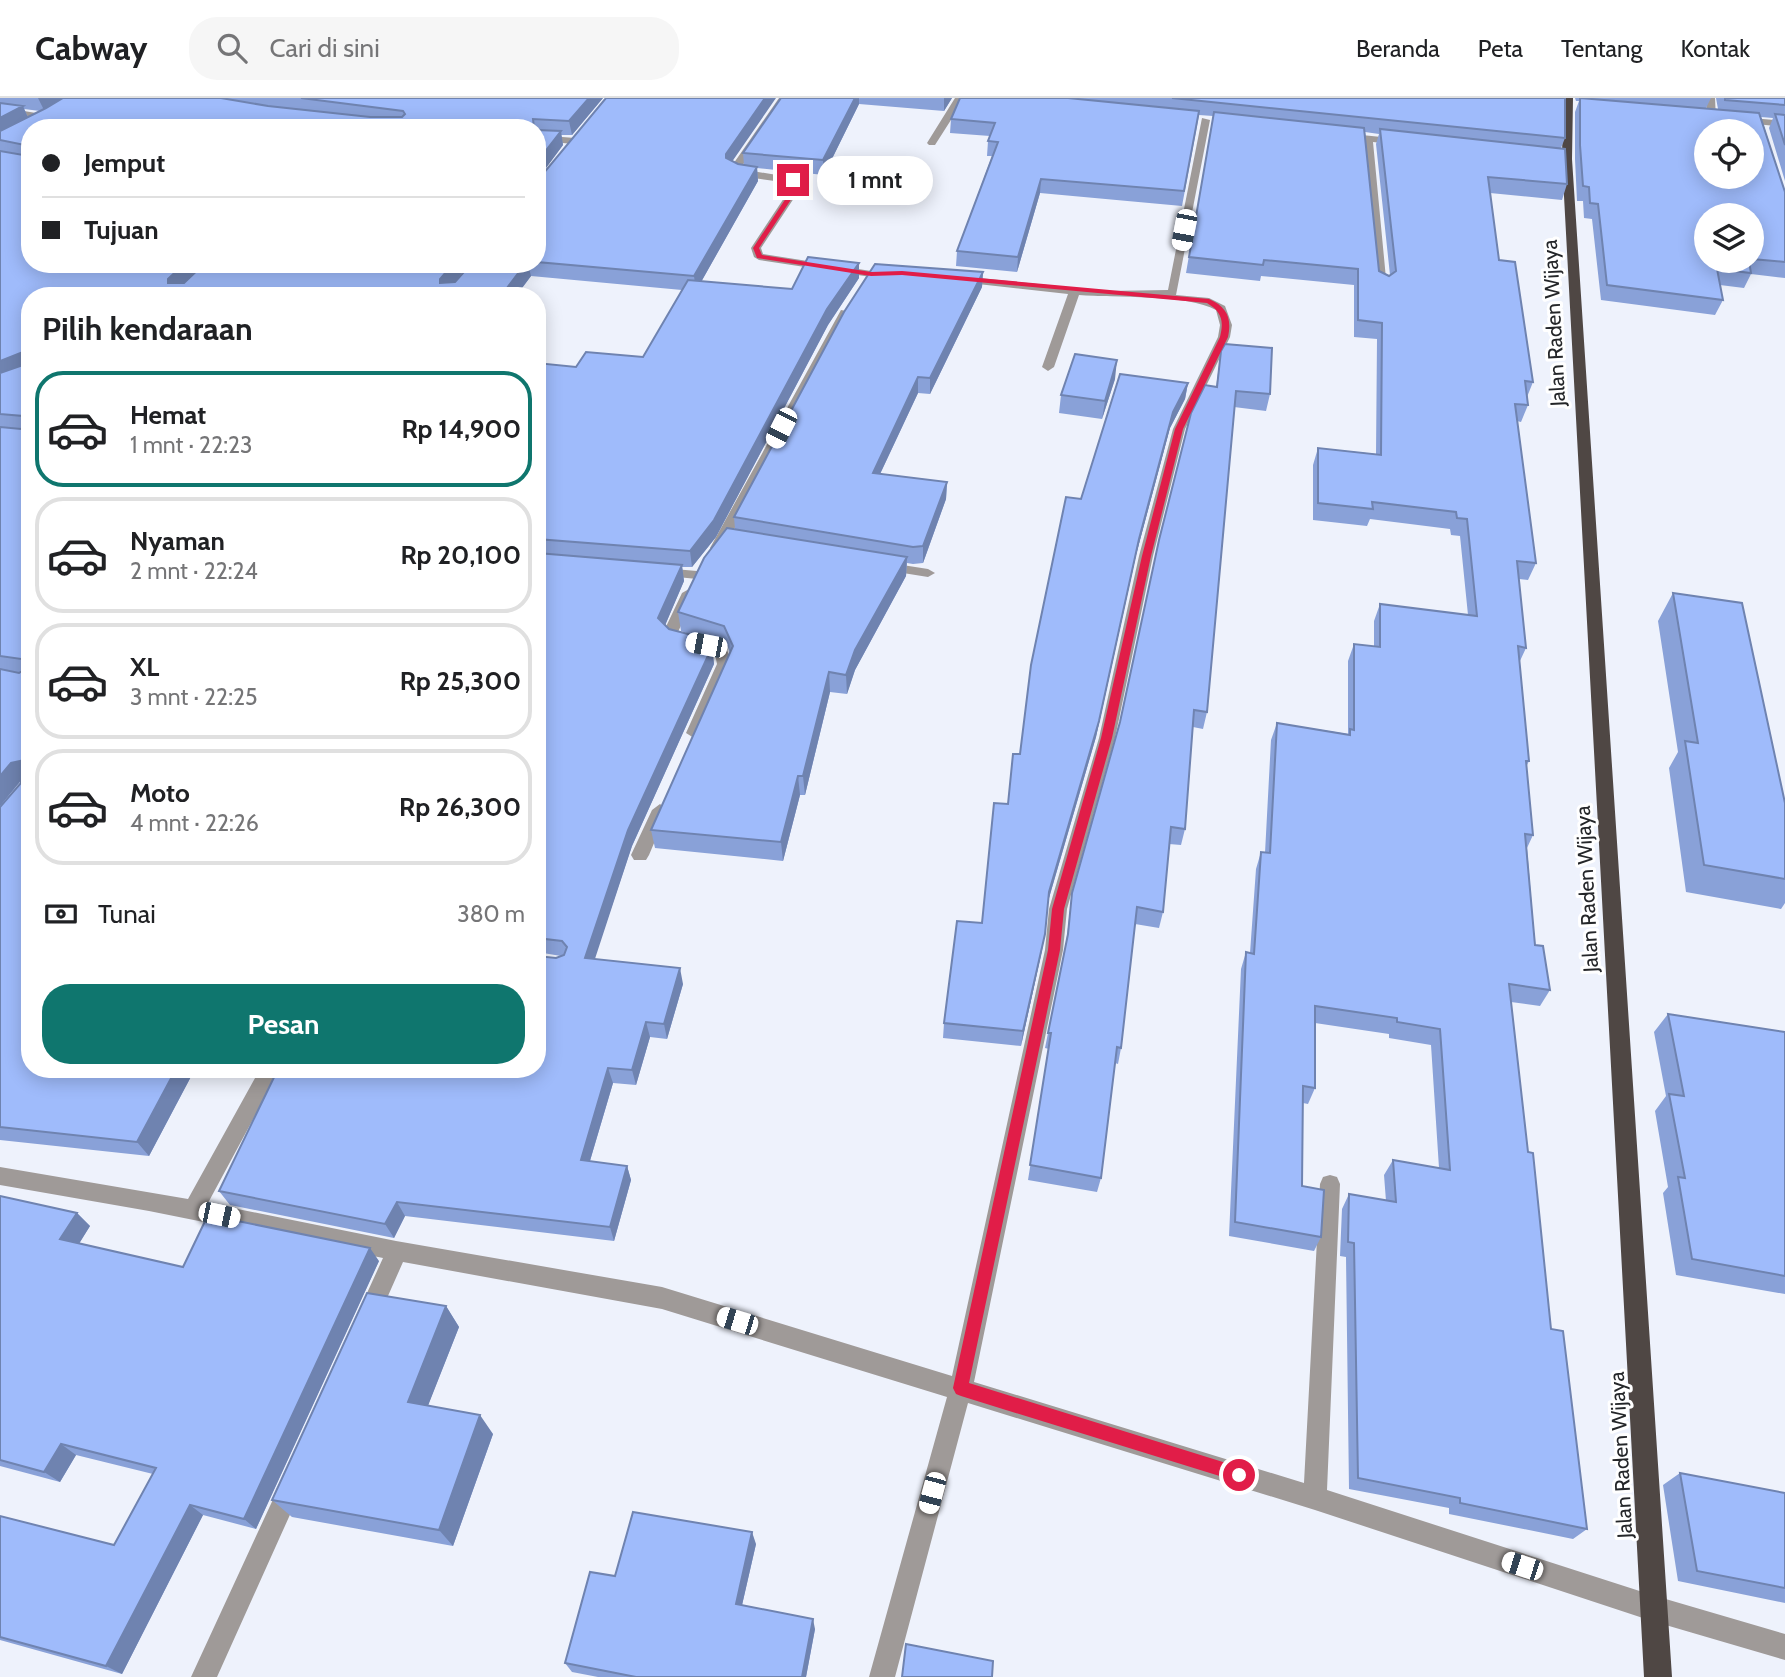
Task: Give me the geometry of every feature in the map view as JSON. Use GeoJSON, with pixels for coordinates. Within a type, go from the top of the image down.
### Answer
{"type":"FeatureCollection","features":[{"type":"Feature","properties":{"kind":"highway","name":"Jalan Raden Wijaya"},"geometry":{"type":"LineString","coordinates":[[1573,104],[1561,158],[1658,1677]]}},
{"type":"Feature","properties":{"kind":"street"},"geometry":{"type":"LineString","coordinates":[[784,98],[734,170],[793,180],[797,186],[756,248],[759,257],[867,279],[902,273]]}},
{"type":"Feature","properties":{"kind":"street"},"geometry":{"type":"LineString","coordinates":[[932,144],[960,98]]}},
{"type":"Feature","properties":{"kind":"street"},"geometry":{"type":"LineString","coordinates":[[1710,98],[1713,118]]}},
{"type":"Feature","properties":{"kind":"street"},"geometry":{"type":"LineString","coordinates":[[0,110],[40,119],[59,111]]}},
{"type":"Feature","properties":{"kind":"street"},"geometry":{"type":"LineString","coordinates":[[1699,117],[1724,119]]}},
{"type":"Feature","properties":{"kind":"street"},"geometry":{"type":"LineString","coordinates":[[1193,119],[1219,122]]}},
{"type":"Feature","properties":{"kind":"street"},"geometry":{"type":"LineString","coordinates":[[1166,297],[1172,292],[1205,120]]}},
{"type":"Feature","properties":{"kind":"street"},"geometry":{"type":"LineString","coordinates":[[1764,122],[1785,124]]}},
{"type":"Feature","properties":{"kind":"street"},"geometry":{"type":"LineString","coordinates":[[567,151],[582,132]]}},
{"type":"Feature","properties":{"kind":"street"},"geometry":{"type":"LineString","coordinates":[[1327,134],[1411,143]]}},
{"type":"Feature","properties":{"kind":"street"},"geometry":{"type":"LineString","coordinates":[[546,139],[575,141]]}},
{"type":"Feature","properties":{"kind":"street"},"geometry":{"type":"LineString","coordinates":[[1368,139],[1383,287]]}},
{"type":"Feature","properties":{"kind":"street"},"geometry":{"type":"LineString","coordinates":[[882,1677],[961,1388],[1054,950],[1058,909],[1107,738],[1146,556],[1179,429],[1224,337],[1226,326],[1221,308],[1209,301],[942,277]]}},
{"type":"Feature","properties":{"kind":"street"},"geometry":{"type":"LineString","coordinates":[[1048,367],[1075,291]]}},
{"type":"Feature","properties":{"kind":"street"},"geometry":{"type":"LineString","coordinates":[[685,753],[725,664],[721,652],[677,640],[670,633],[704,565],[731,540],[792,406],[850,305]]}},
{"type":"Feature","properties":{"kind":"street"},"geometry":{"type":"LineString","coordinates":[[874,564],[928,573]]}},
{"type":"Feature","properties":{"kind":"street"},"geometry":{"type":"LineString","coordinates":[[642,571],[704,565]]}},
{"type":"Feature","properties":{"kind":"street"},"geometry":{"type":"LineString","coordinates":[[640,855],[668,791]]}},
{"type":"Feature","properties":{"kind":"street"},"geometry":{"type":"LineString","coordinates":[[193,1210],[265,1078]]}},
{"type":"Feature","properties":{"kind":"street"},"geometry":{"type":"LineString","coordinates":[[0,1176],[93,1188],[397,1252],[662,1298],[1315,1498],[1652,1608],[1785,1647]]}},
{"type":"Feature","properties":{"kind":"street"},"geometry":{"type":"LineString","coordinates":[[1315,1498],[1330,1184]]}},
{"type":"Feature","properties":{"kind":"street"},"geometry":{"type":"LineString","coordinates":[[358,1339],[397,1252]]}},
{"type":"Feature","properties":{"kind":"street"},"geometry":{"type":"LineString","coordinates":[[204,1677],[301,1464]]}},
{"type":"Feature","properties":{"kind":"building"},"geometry":{"type":"Polygon","coordinates":[[[63,98],[221,98],[370,117],[402,117],[405,114],[403,111],[301,98],[589,98],[569,121],[24,119],[63,98]]]}},
{"type":"Feature","properties":{"kind":"building"},"geometry":{"type":"Polygon","coordinates":[[[606,98],[765,98],[726,154],[726,158],[738,164],[757,167],[694,276],[546,263],[546,170],[606,98]]]}},
{"type":"Feature","properties":{"kind":"building"},"geometry":{"type":"Polygon","coordinates":[[[781,98],[855,98],[823,160],[743,153],[781,98]]]}},
{"type":"Feature","properties":{"kind":"building"},"geometry":{"type":"Polygon","coordinates":[[[960,98],[1068,98],[1199,111],[1184,191],[1041,179],[1018,257],[957,251],[998,142],[988,141],[995,123],[951,119],[960,98]]]}},
{"type":"Feature","properties":{"kind":"building"},"geometry":{"type":"Polygon","coordinates":[[[1172,98],[1565,98],[1565,138],[1172,98]]]}},
{"type":"Feature","properties":{"kind":"building"},"geometry":{"type":"Polygon","coordinates":[[[1580,98],[1759,113],[1761,119],[1694,119],[1694,189],[1764,189],[1764,128],[1785,192],[1785,262],[1764,260],[1764,203],[1694,203],[1694,273],[1718,273],[1723,300],[1607,285],[1598,204],[1590,203],[1589,187],[1583,186],[1580,98]]]}},
{"type":"Feature","properties":{"kind":"building"},"geometry":{"type":"Polygon","coordinates":[[[1785,98],[1785,105],[1725,100],[1785,98]]]}},
{"type":"Feature","properties":{"kind":"building"},"geometry":{"type":"Polygon","coordinates":[[[0,103],[23,106],[0,118],[0,103]]]}},
{"type":"Feature","properties":{"kind":"building"},"geometry":{"type":"Polygon","coordinates":[[[1214,112],[1364,128],[1379,271],[1389,276],[1396,271],[1380,129],[1565,149],[1567,184],[1488,177],[1499,260],[1515,262],[1533,382],[1525,381],[1528,405],[1515,404],[1536,563],[1517,561],[1526,648],[1518,646],[1529,761],[1526,761],[1533,835],[1525,834],[1535,945],[1543,946],[1550,990],[1509,984],[1528,1152],[1533,1153],[1551,1329],[1563,1331],[1587,1529],[1460,1503],[1460,1498],[1358,1478],[1354,1243],[1348,1242],[1349,1194],[1396,1202],[1393,1160],[1450,1170],[1440,1029],[1397,1022],[1397,1018],[1315,1006],[1315,1088],[1303,1086],[1302,1186],[1324,1190],[1321,1237],[1235,1222],[1246,952],[1254,954],[1261,852],[1270,853],[1277,723],[1350,735],[1350,729],[1354,730],[1354,644],[1380,647],[1380,604],[1477,616],[1467,519],[1457,518],[1456,512],[1372,502],[1373,509],[1318,503],[1318,448],[1381,455],[1382,323],[1358,320],[1358,269],[1264,260],[1263,265],[1189,257],[1214,112]]]}},
{"type":"Feature","properties":{"kind":"building"},"geometry":{"type":"Polygon","coordinates":[[[1775,114],[1785,115],[1785,145],[1775,114]]]}},
{"type":"Feature","properties":{"kind":"building"},"geometry":{"type":"Polygon","coordinates":[[[21,120],[21,144],[0,140],[0,131],[21,120]]]}},
{"type":"Feature","properties":{"kind":"building"},"geometry":{"type":"Polygon","coordinates":[[[546,130],[561,131],[546,150],[546,130]]]}},
{"type":"Feature","properties":{"kind":"building"},"geometry":{"type":"Polygon","coordinates":[[[0,151],[21,155],[21,273],[174,273],[168,279],[168,283],[184,283],[195,273],[445,273],[440,283],[455,282],[463,273],[518,273],[508,287],[21,287],[21,353],[0,361],[0,151]]]}},
{"type":"Feature","properties":{"kind":"building"},"geometry":{"type":"Polygon","coordinates":[[[808,257],[859,263],[827,309],[714,520],[690,551],[546,540],[546,364],[576,367],[586,352],[643,357],[688,280],[792,289],[808,257]]]}},
{"type":"Feature","properties":{"kind":"building"},"geometry":{"type":"Polygon","coordinates":[[[875,264],[983,272],[930,378],[918,377],[873,473],[947,482],[923,546],[913,547],[734,517],[844,312],[875,264]]]}},
{"type":"Feature","properties":{"kind":"building"},"geometry":{"type":"Polygon","coordinates":[[[1225,344],[1272,348],[1270,394],[1236,391],[1207,712],[1194,710],[1185,829],[1171,827],[1163,912],[1137,907],[1121,1048],[1117,1047],[1101,1178],[1030,1165],[1051,1033],[1048,1033],[1068,934],[1072,893],[1120,722],[1159,540],[1191,413],[1205,385],[1217,387],[1221,351],[1225,344]]]}},
{"type":"Feature","properties":{"kind":"building"},"geometry":{"type":"Polygon","coordinates":[[[1075,354],[1117,360],[1105,401],[1061,395],[1075,354]]]}},
{"type":"Feature","properties":{"kind":"building"},"geometry":{"type":"Polygon","coordinates":[[[21,366],[21,416],[0,414],[0,373],[21,366]]]}},
{"type":"Feature","properties":{"kind":"building"},"geometry":{"type":"Polygon","coordinates":[[[1120,374],[1188,383],[1173,412],[1139,539],[1099,721],[1049,892],[1045,934],[1023,1031],[944,1023],[957,921],[982,923],[994,803],[1008,804],[1013,754],[1020,754],[1031,665],[1066,497],[1081,499],[1120,374]]]}},
{"type":"Feature","properties":{"kind":"building"},"geometry":{"type":"Polygon","coordinates":[[[0,427],[21,429],[21,659],[0,656],[0,427]]]}},
{"type":"Feature","properties":{"kind":"building"},"geometry":{"type":"Polygon","coordinates":[[[727,528],[907,557],[855,650],[846,675],[829,672],[803,776],[798,776],[781,842],[651,830],[733,646],[724,626],[678,612],[704,558],[727,528]]]}},
{"type":"Feature","properties":{"kind":"building"},"geometry":{"type":"Polygon","coordinates":[[[546,554],[682,565],[658,618],[669,629],[711,640],[712,647],[628,830],[585,958],[680,968],[664,1024],[646,1022],[632,1070],[608,1068],[581,1160],[627,1166],[610,1227],[397,1202],[385,1224],[219,1191],[274,1078],[546,1078],[546,957],[556,958],[564,955],[567,947],[562,941],[546,939],[546,554]]]}},
{"type":"Feature","properties":{"kind":"building"},"geometry":{"type":"Polygon","coordinates":[[[1673,593],[1742,603],[1785,803],[1785,879],[1704,865],[1685,741],[1698,743],[1673,593]]]}},
{"type":"Feature","properties":{"kind":"building"},"geometry":{"type":"Polygon","coordinates":[[[0,669],[21,672],[21,783],[20,761],[11,763],[0,776],[0,669]]]}},
{"type":"Feature","properties":{"kind":"building"},"geometry":{"type":"Polygon","coordinates":[[[21,783],[21,1078],[171,1078],[137,1142],[0,1127],[0,807],[21,783]]]}},
{"type":"Feature","properties":{"kind":"building"},"geometry":{"type":"Polygon","coordinates":[[[1668,1014],[1785,1032],[1785,1276],[1692,1259],[1678,1177],[1685,1178],[1669,1094],[1684,1096],[1668,1014]]]}},
{"type":"Feature","properties":{"kind":"building"},"geometry":{"type":"Polygon","coordinates":[[[0,1196],[77,1213],[60,1239],[183,1267],[208,1215],[370,1248],[244,1519],[190,1505],[106,1666],[0,1637],[0,1516],[114,1545],[156,1468],[61,1444],[44,1472],[0,1460],[0,1196]]]}},
{"type":"Feature","properties":{"kind":"building"},"geometry":{"type":"Polygon","coordinates":[[[367,1293],[446,1306],[408,1402],[480,1415],[439,1530],[272,1500],[367,1293]]]}},
{"type":"Feature","properties":{"kind":"building"},"geometry":{"type":"Polygon","coordinates":[[[1680,1473],[1785,1493],[1785,1588],[1697,1571],[1680,1473]]]}},
{"type":"Feature","properties":{"kind":"building"},"geometry":{"type":"Polygon","coordinates":[[[633,1512],[752,1532],[736,1604],[813,1619],[802,1677],[636,1677],[565,1663],[590,1572],[615,1576],[633,1512]]]}},
{"type":"Feature","properties":{"kind":"building"},"geometry":{"type":"Polygon","coordinates":[[[906,1644],[993,1661],[992,1677],[902,1677],[906,1644]]]}},
{"type":"Feature","properties":{"kind":"route"},"geometry":{"type":"LineString","coordinates":[[793,180],[797,186],[756,248],[759,257],[871,274],[902,273],[1114,295],[1209,301],[1221,308],[1226,326],[1224,337],[1179,429],[1146,556],[1107,738],[1058,909],[1054,950],[961,1388],[1239,1475]]}}]}
